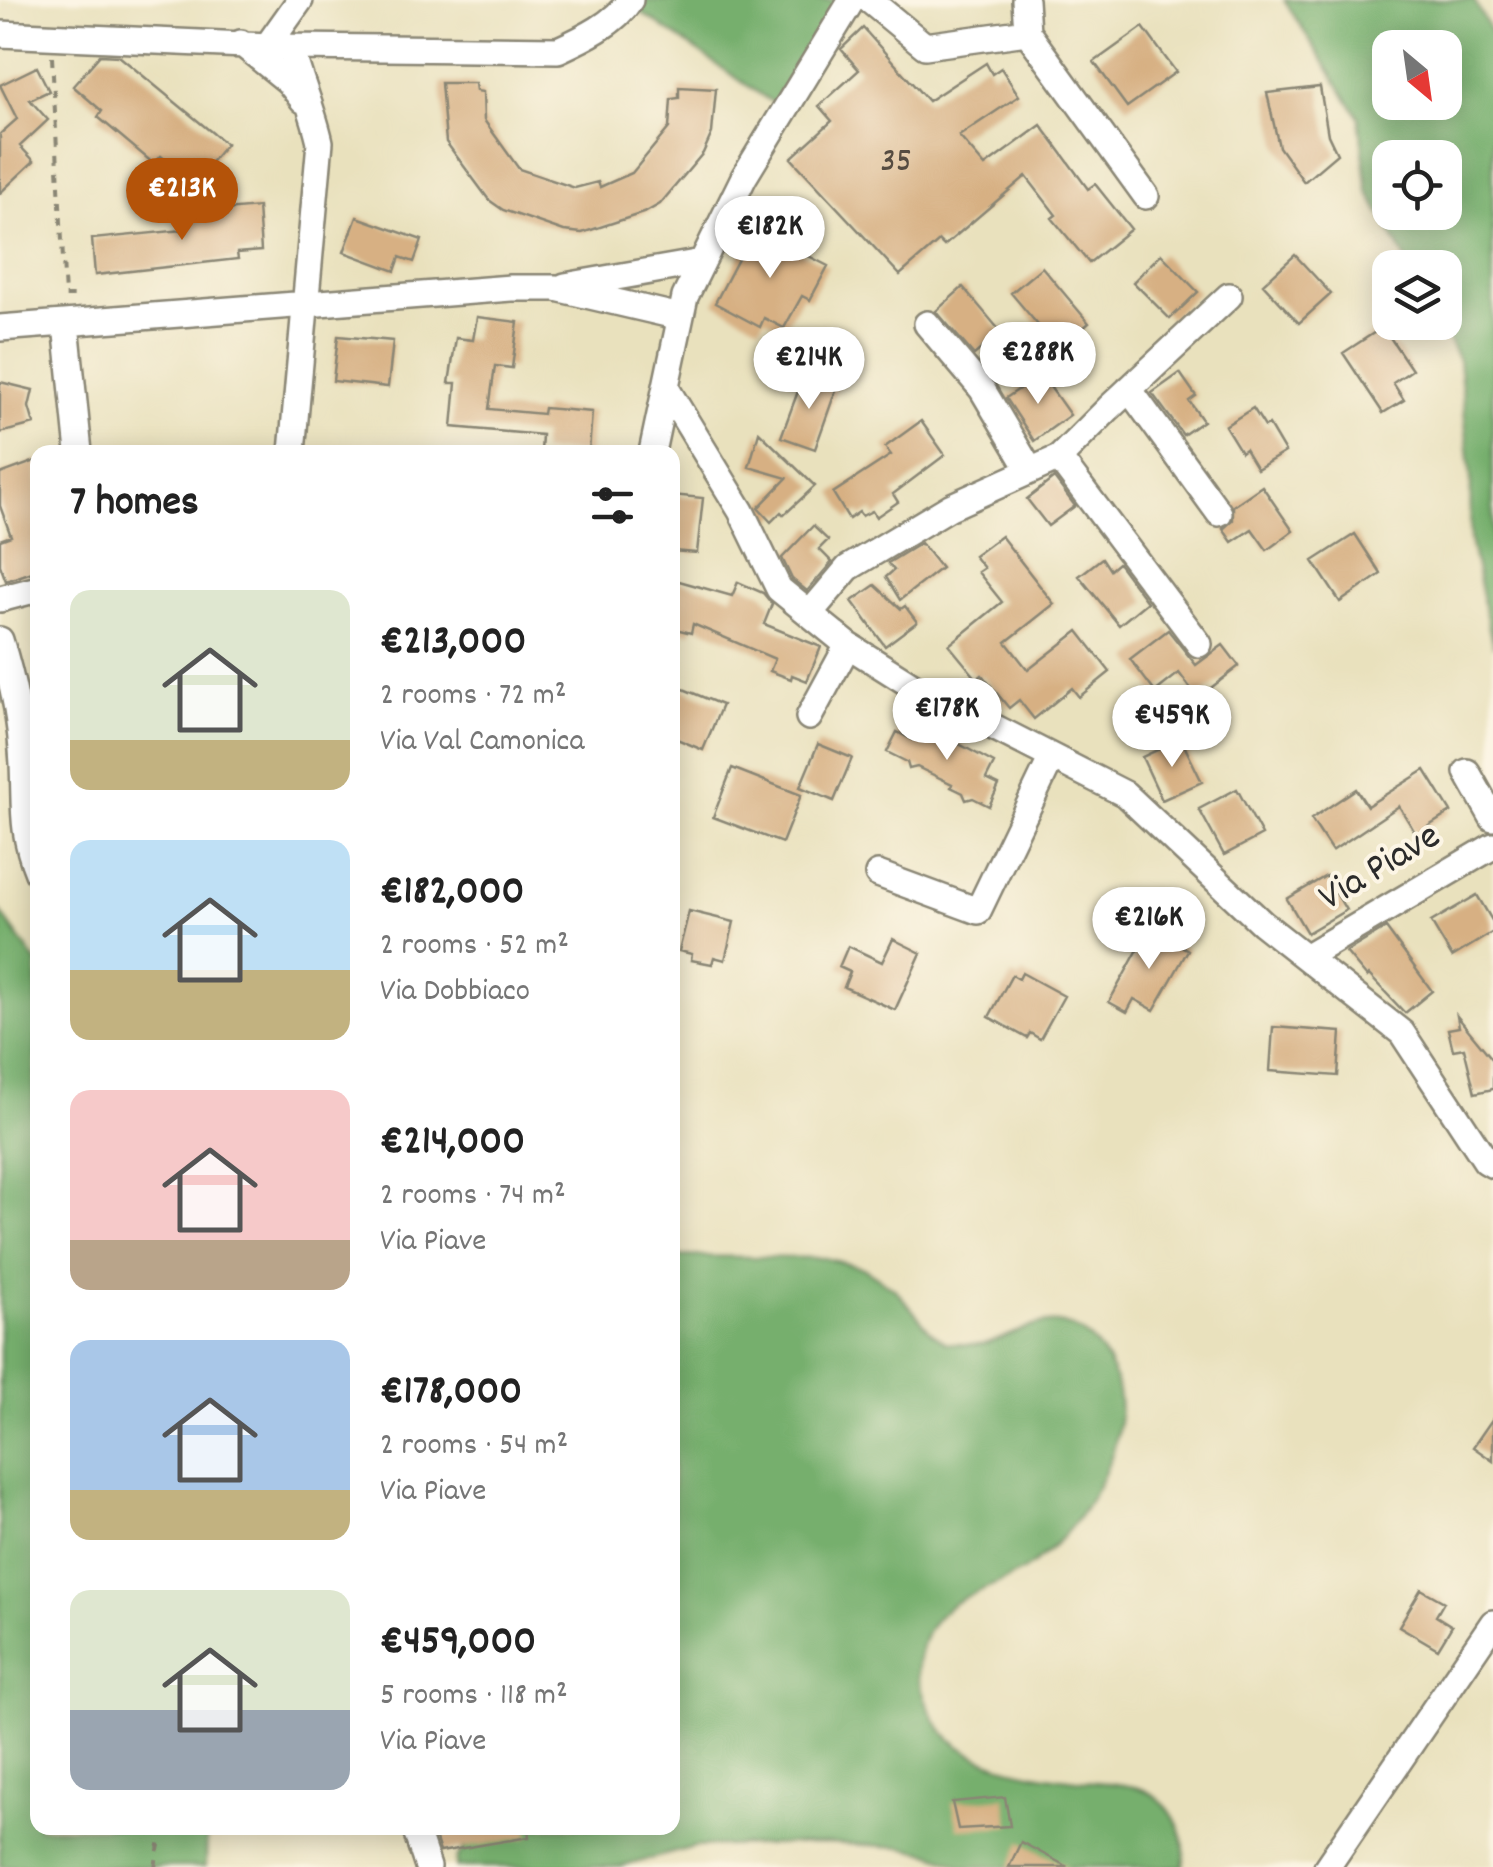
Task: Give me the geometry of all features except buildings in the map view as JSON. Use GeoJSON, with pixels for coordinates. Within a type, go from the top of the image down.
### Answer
{"type":"FeatureCollection","features":[{"type":"Feature","properties":{"kind":"street"},"geometry":{"type":"LineString","coordinates":[[280,46],[300,0]]}},
{"type":"Feature","properties":{"kind":"street"},"geometry":{"type":"LineString","coordinates":[[0,34],[280,46],[558,50],[624,10],[630,0]]}},
{"type":"Feature","properties":{"kind":"street"},"geometry":{"type":"LineString","coordinates":[[654,445],[685,297],[744,177],[852,0]]}},
{"type":"Feature","properties":{"kind":"street"},"geometry":{"type":"LineString","coordinates":[[869,0],[925,46],[1027,32]]}},
{"type":"Feature","properties":{"kind":"street"},"geometry":{"type":"LineString","coordinates":[[1024,0],[1027,32],[1146,196]]}},
{"type":"Feature","properties":{"kind":"street"},"geometry":{"type":"LineString","coordinates":[[241,43],[288,81],[314,113]]}},
{"type":"Feature","properties":{"kind":"street"},"geometry":{"type":"LineString","coordinates":[[280,46],[314,113],[320,142],[293,445]]}},
{"type":"Feature","properties":{"kind":"street"},"geometry":{"type":"LineString","coordinates":[[0,328],[511,288],[556,288],[702,262]]}},
{"type":"Feature","properties":{"kind":"street"},"geometry":{"type":"LineString","coordinates":[[556,288],[680,317]]}},
{"type":"Feature","properties":{"kind":"street"},"geometry":{"type":"LineString","coordinates":[[810,614],[848,568],[950,506],[1060,458],[1229,296]]}},
{"type":"Feature","properties":{"kind":"street"},"geometry":{"type":"LineString","coordinates":[[66,324],[78,445]]}},
{"type":"Feature","properties":{"kind":"street"},"geometry":{"type":"LineString","coordinates":[[927,324],[982,389],[1030,470]]}},
{"type":"Feature","properties":{"kind":"street","name":"Via Piave"},"geometry":{"type":"LineString","coordinates":[[666,388],[741,510],[779,589],[848,645],[913,686],[1124,794],[1262,923],[1402,1033],[1491,1160]]}},
{"type":"Feature","properties":{"kind":"street"},"geometry":{"type":"LineString","coordinates":[[1129,388],[1219,512]]}},
{"type":"Feature","properties":{"kind":"street"},"geometry":{"type":"LineString","coordinates":[[1060,458],[1199,644]]}},
{"type":"Feature","properties":{"kind":"street"},"geometry":{"type":"LineString","coordinates":[[0,599],[30,591]]}},
{"type":"Feature","properties":{"kind":"street"},"geometry":{"type":"LineString","coordinates":[[0,640],[19,714],[22,814],[30,844]]}},
{"type":"Feature","properties":{"kind":"street"},"geometry":{"type":"LineString","coordinates":[[809,717],[848,645]]}},
{"type":"Feature","properties":{"kind":"street"},"geometry":{"type":"LineString","coordinates":[[878,874],[978,911],[1052,757]]}},
{"type":"Feature","properties":{"kind":"street","name":"Via Piave"},"geometry":{"type":"LineString","coordinates":[[1467,772],[1493,818]]}},
{"type":"Feature","properties":{"kind":"street","name":"Via Piave"},"geometry":{"type":"LineString","coordinates":[[1307,956],[1493,846]]}},
{"type":"Feature","properties":{"kind":"street"},"geometry":{"type":"LineString","coordinates":[[1327,1867],[1493,1623]]}},
{"type":"Feature","properties":{"kind":"street"},"geometry":{"type":"LineString","coordinates":[[417,1835],[428,1867]]}},
{"type":"Feature","properties":{"kind":"path"},"geometry":{"type":"LineString","coordinates":[[51,36],[64,296],[78,296]]}},
{"type":"Feature","properties":{"kind":"path"},"geometry":{"type":"LineString","coordinates":[[154,1867],[161,1835]]}},
{"type":"Feature","properties":{"kind":"green space"},"geometry":{"type":"Polygon","coordinates":[[[643,0],[850,0],[783,110],[639,11],[643,0]]]}},
{"type":"Feature","properties":{"kind":"green space"},"geometry":{"type":"Polygon","coordinates":[[[1284,0],[1474,0],[1493,36],[1493,647],[1470,540],[1471,478],[1459,360],[1448,340],[1462,340],[1462,250],[1401,250],[1390,230],[1462,230],[1462,140],[1372,140],[1372,198],[1359,117],[1284,0]]]}},
{"type":"Feature","properties":{"kind":"green space"},"geometry":{"type":"Polygon","coordinates":[[[0,911],[30,953],[30,1835],[207,1835],[206,1867],[0,1867],[0,911]]]}},
{"type":"Feature","properties":{"kind":"green space"},"geometry":{"type":"Polygon","coordinates":[[[680,1256],[825,1258],[863,1268],[895,1289],[931,1332],[945,1342],[983,1344],[1053,1323],[1073,1327],[1097,1346],[1113,1373],[1120,1408],[1117,1435],[1097,1488],[1063,1536],[1044,1555],[1024,1570],[962,1599],[938,1616],[923,1643],[918,1676],[940,1728],[975,1755],[1019,1770],[1139,1788],[1160,1800],[1180,1831],[1183,1867],[965,1867],[902,1847],[826,1843],[694,1847],[620,1867],[456,1867],[457,1858],[467,1845],[485,1835],[680,1835],[680,1256]]]}}]}
